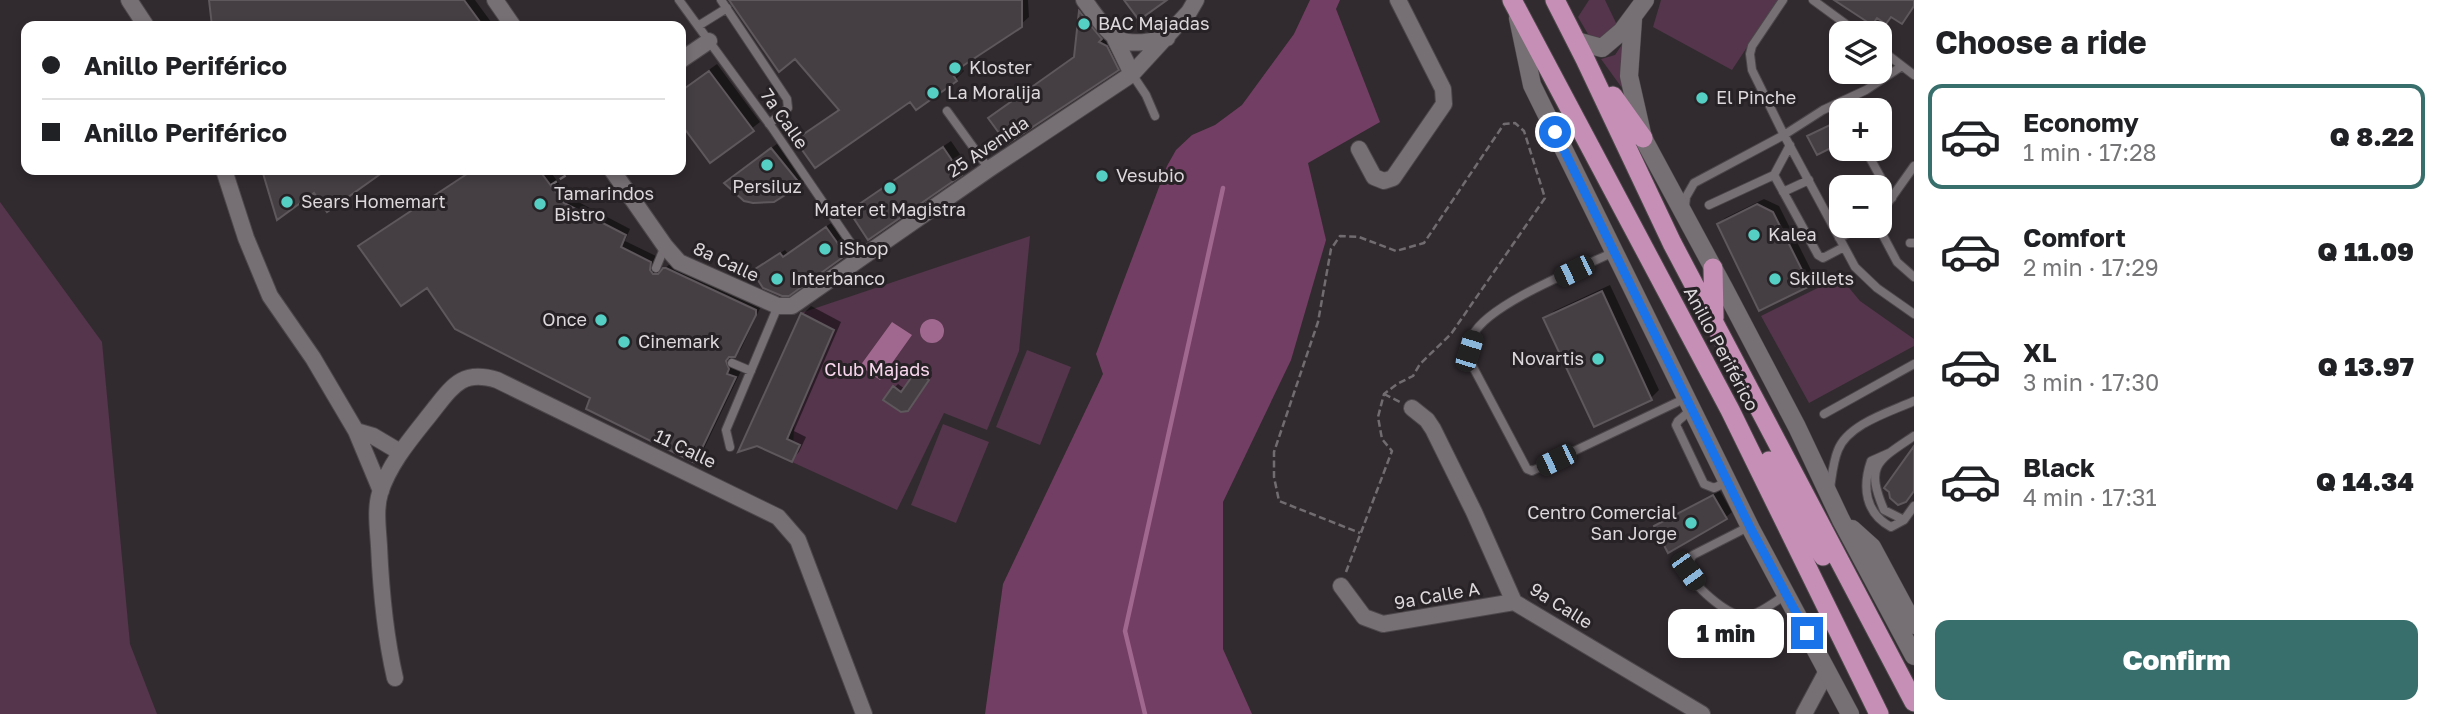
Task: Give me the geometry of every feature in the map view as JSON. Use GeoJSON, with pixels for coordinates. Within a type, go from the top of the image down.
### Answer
{"type":"FeatureCollection","features":[{"type":"Feature","properties":{"kind":"highway","name":"Anillo Periférico"},"geometry":{"type":"LineString","coordinates":[[1514,5],[1730,410],[1879,714]]}},
{"type":"Feature","properties":{"kind":"highway","name":"Anillo Periférico"},"geometry":{"type":"LineString","coordinates":[[1561,7],[1672,243],[1914,702]]}},
{"type":"Feature","properties":{"kind":"highway"},"geometry":{"type":"LineString","coordinates":[[1581,50],[1643,138]]}},
{"type":"Feature","properties":{"kind":"highway"},"geometry":{"type":"LineString","coordinates":[[1713,268],[1714,323]]}},
{"type":"Feature","properties":{"kind":"highway"},"geometry":{"type":"LineString","coordinates":[[1730,410],[1770,462],[1825,559],[1905,714]]}},
{"type":"Feature","properties":{"kind":"street"},"geometry":{"type":"LineString","coordinates":[[129,0],[143,21]]}},
{"type":"Feature","properties":{"kind":"street"},"geometry":{"type":"LineString","coordinates":[[496,0],[510,21]]}},
{"type":"Feature","properties":{"kind":"street"},"geometry":{"type":"LineString","coordinates":[[1084,0],[1115,38],[1132,74]]}},
{"type":"Feature","properties":{"kind":"street","name":"25 Avenida"},"geometry":{"type":"LineString","coordinates":[[782,307],[799,303],[989,169],[1132,74],[1167,38],[1196,0]]}},
{"type":"Feature","properties":{"kind":"street"},"geometry":{"type":"LineString","coordinates":[[1359,149],[1374,177],[1384,181],[1393,177],[1444,104],[1443,89],[1398,0]]}},
{"type":"Feature","properties":{"kind":"street","name":"Anillo Periférico"},"geometry":{"type":"LineString","coordinates":[[1514,5],[1532,85],[1727,482],[1827,671],[1842,709]]}},
{"type":"Feature","properties":{"kind":"street"},"geometry":{"type":"LineString","coordinates":[[1581,50],[1602,48],[1637,7]]}},
{"type":"Feature","properties":{"kind":"street","name":"Anillo Periférico"},"geometry":{"type":"LineString","coordinates":[[1637,7],[1629,76],[1643,138],[1914,656]]}},
{"type":"Feature","properties":{"kind":"street"},"geometry":{"type":"LineString","coordinates":[[1115,38],[1126,43],[1144,43],[1167,38]]}},
{"type":"Feature","properties":{"kind":"street"},"geometry":{"type":"LineString","coordinates":[[686,57],[709,41]]}},
{"type":"Feature","properties":{"kind":"street","name":"11 Calle"},"geometry":{"type":"LineString","coordinates":[[226,175],[246,238],[270,296],[313,358],[356,432],[381,491]]}},
{"type":"Feature","properties":{"kind":"street","name":"8a Calle"},"geometry":{"type":"LineString","coordinates":[[615,175],[679,262],[782,307]]}},
{"type":"Feature","properties":{"kind":"street","name":"11 Calle"},"geometry":{"type":"LineString","coordinates":[[395,678],[387,643],[380,584],[378,511],[381,491],[400,452],[454,385],[466,378],[489,378],[581,419],[774,514],[789,527],[798,540],[864,714]]}},
{"type":"Feature","properties":{"kind":"street","name":"9a Calle"},"geometry":{"type":"LineString","coordinates":[[1412,408],[1424,417],[1433,429],[1514,601],[1702,714]]}},
{"type":"Feature","properties":{"kind":"street"},"geometry":{"type":"LineString","coordinates":[[356,432],[373,436],[400,452]]}},
{"type":"Feature","properties":{"kind":"street"},"geometry":{"type":"LineString","coordinates":[[1841,520],[1871,547],[1914,625]]}},
{"type":"Feature","properties":{"kind":"street","name":"9a Calle A"},"geometry":{"type":"LineString","coordinates":[[1341,586],[1364,617],[1382,624],[1514,601]]}},
{"type":"Feature","properties":{"kind":"street"},"geometry":{"type":"LineString","coordinates":[[1804,714],[1827,671]]}},
{"type":"Feature","properties":{"kind":"lane","name":"7a Calle"},"geometry":{"type":"LineString","coordinates":[[679,0],[862,258]]}},
{"type":"Feature","properties":{"kind":"lane"},"geometry":{"type":"LineString","coordinates":[[721,0],[787,99],[788,108],[769,124]]}},
{"type":"Feature","properties":{"kind":"lane"},"geometry":{"type":"LineString","coordinates":[[1783,0],[1755,38],[1750,54],[1752,70],[1829,219]]}},
{"type":"Feature","properties":{"kind":"lane"},"geometry":{"type":"LineString","coordinates":[[1813,0],[1842,21]]}},
{"type":"Feature","properties":{"kind":"lane"},"geometry":{"type":"LineString","coordinates":[[698,26],[727,8]]}},
{"type":"Feature","properties":{"kind":"lane"},"geometry":{"type":"LineString","coordinates":[[1892,58],[1914,75]]}},
{"type":"Feature","properties":{"kind":"lane"},"geometry":{"type":"LineString","coordinates":[[1854,98],[1902,66]]}},
{"type":"Feature","properties":{"kind":"lane"},"geometry":{"type":"LineString","coordinates":[[1132,74],[1146,95],[1155,116]]}},
{"type":"Feature","properties":{"kind":"lane"},"geometry":{"type":"LineString","coordinates":[[947,111],[989,169]]}},
{"type":"Feature","properties":{"kind":"lane"},"geometry":{"type":"LineString","coordinates":[[1684,213],[1686,197],[1694,183],[1829,112]]}},
{"type":"Feature","properties":{"kind":"lane"},"geometry":{"type":"LineString","coordinates":[[1709,205],[1774,174],[1790,145]]}},
{"type":"Feature","properties":{"kind":"lane"},"geometry":{"type":"LineString","coordinates":[[1892,198],[1914,166]]}},
{"type":"Feature","properties":{"kind":"lane"},"geometry":{"type":"LineString","coordinates":[[1774,174],[1818,255],[1824,258],[1844,247]]}},
{"type":"Feature","properties":{"kind":"lane"},"geometry":{"type":"LineString","coordinates":[[1783,192],[1809,180]]}},
{"type":"Feature","properties":{"kind":"lane"},"geometry":{"type":"LineString","coordinates":[[1839,238],[1855,267],[1877,288],[1914,314]]}},
{"type":"Feature","properties":{"kind":"lane"},"geometry":{"type":"LineString","coordinates":[[1884,238],[1897,262],[1914,277]]}},
{"type":"Feature","properties":{"kind":"lane"},"geometry":{"type":"LineString","coordinates":[[656,268],[665,246]]}},
{"type":"Feature","properties":{"kind":"lane"},"geometry":{"type":"LineString","coordinates":[[1614,252],[1502,306],[1485,319],[1473,335],[1469,351],[1473,367],[1527,468],[1532,471],[1689,404]]}},
{"type":"Feature","properties":{"kind":"lane"},"geometry":{"type":"LineString","coordinates":[[730,447],[726,430],[782,307]]}},
{"type":"Feature","properties":{"kind":"lane"},"geometry":{"type":"LineString","coordinates":[[732,363],[751,371]]}},
{"type":"Feature","properties":{"kind":"lane"},"geometry":{"type":"LineString","coordinates":[[1824,414],[1914,364]]}},
{"type":"Feature","properties":{"kind":"lane"},"geometry":{"type":"LineString","coordinates":[[1829,494],[1838,448],[1848,435],[1914,401]]}},
{"type":"Feature","properties":{"kind":"lane"},"geometry":{"type":"LineString","coordinates":[[1914,436],[1889,453],[1878,465],[1874,480],[1884,510],[1904,520],[1914,506]]}},
{"type":"Feature","properties":{"kind":"lane"},"geometry":{"type":"LineString","coordinates":[[1750,526],[1693,555],[1688,562],[1688,571],[1708,597],[1738,615],[1750,615],[1786,595]]}},
{"type":"Feature","properties":{"kind":"path"},"geometry":{"type":"LineString","coordinates":[[1341,586],[1392,451],[1382,439],[1378,417],[1384,394],[1413,376],[1420,364],[1451,334],[1545,198],[1524,131],[1515,123],[1504,124],[1424,243],[1396,251],[1359,237],[1340,236],[1331,249],[1318,322],[1274,452],[1274,477],[1279,501],[1360,533]]}},
{"type":"Feature","properties":{"kind":"path"},"geometry":{"type":"LineString","coordinates":[[551,184],[566,175]]}},
{"type":"Feature","properties":{"kind":"green space"},"geometry":{"type":"Polygon","coordinates":[[[1589,0],[1605,0],[1617,25],[1609,39],[1592,41],[1578,17],[1589,0]]]}},
{"type":"Feature","properties":{"kind":"green space"},"geometry":{"type":"Polygon","coordinates":[[[1661,0],[1778,0],[1732,70],[1653,27],[1661,0]]]}},
{"type":"Feature","properties":{"kind":"green space"},"geometry":{"type":"Polygon","coordinates":[[[1629,34],[1622,88],[1601,59],[1615,55],[1629,34]]]}},
{"type":"Feature","properties":{"kind":"green space"},"geometry":{"type":"Polygon","coordinates":[[[0,202],[102,342],[130,644],[157,714],[0,714],[0,202]]]}},
{"type":"Feature","properties":{"kind":"green space","name":"Club Majads"},"geometry":{"type":"Polygon","coordinates":[[[1030,236],[1019,351],[987,430],[944,413],[897,510],[792,462],[801,313],[1030,236]]]}},
{"type":"Feature","properties":{"kind":"green space"},"geometry":{"type":"Polygon","coordinates":[[[1840,277],[1860,301],[1914,339],[1914,346],[1809,403],[1761,316],[1840,277]]]}},
{"type":"Feature","properties":{"kind":"green space"},"geometry":{"type":"Polygon","coordinates":[[[1027,350],[1071,367],[1040,445],[996,427],[1027,350]]]}},
{"type":"Feature","properties":{"kind":"green space"},"geometry":{"type":"Polygon","coordinates":[[[943,424],[989,442],[956,523],[911,505],[943,424]]]}},
{"type":"Feature","properties":{"kind":"shaded area"},"geometry":{"type":"Polygon","coordinates":[[[1310,0],[1340,0],[1336,9],[1380,122],[1308,163],[1326,240],[1291,360],[1223,502],[1223,649],[1252,714],[985,714],[1003,584],[1103,374],[1096,354],[1167,166],[1176,150],[1192,135],[1215,125],[1242,105],[1294,34],[1310,0]]]}},
{"type":"Feature","properties":{"kind":"shaded area"},"geometry":{"type":"Polygon","coordinates":[[[932,319],[940,323],[944,331],[940,339],[932,343],[924,339],[920,331],[924,323],[932,319]]]}},
{"type":"Feature","properties":{"kind":"shaded area"},"geometry":{"type":"Polygon","coordinates":[[[892,322],[912,335],[880,380],[860,366],[892,322]]]}},
{"type":"Feature","properties":{"kind":"building"},"geometry":{"type":"Polygon","coordinates":[[[209,0],[464,0],[479,21],[211,21],[209,0]]]}},
{"type":"Feature","properties":{"kind":"building"},"geometry":{"type":"Polygon","coordinates":[[[729,0],[1022,0],[1022,27],[952,73],[957,81],[916,110],[910,102],[815,168],[795,140],[839,110],[795,59],[779,72],[729,0]]]}},
{"type":"Feature","properties":{"kind":"building"},"geometry":{"type":"Polygon","coordinates":[[[1124,0],[1167,0],[1139,20],[1124,0]]]}},
{"type":"Feature","properties":{"kind":"building"},"geometry":{"type":"Polygon","coordinates":[[[1834,0],[1914,0],[1914,6],[1902,24],[1891,17],[1888,21],[1877,18],[1875,21],[1866,21],[1834,0]]]}},
{"type":"Feature","properties":{"kind":"building"},"geometry":{"type":"Polygon","coordinates":[[[1079,11],[1102,39],[1099,42],[1107,46],[1119,70],[1007,144],[988,118],[1074,57],[1079,11]]]}},
{"type":"Feature","properties":{"kind":"building"},"geometry":{"type":"Polygon","coordinates":[[[709,71],[754,131],[710,163],[686,131],[686,87],[709,71]]]}},
{"type":"Feature","properties":{"kind":"building"},"geometry":{"type":"Polygon","coordinates":[[[1829,125],[1829,149],[1817,155],[1807,136],[1829,125]]]}},
{"type":"Feature","properties":{"kind":"building"},"geometry":{"type":"Polygon","coordinates":[[[943,147],[962,175],[868,240],[849,211],[943,147]]]}},
{"type":"Feature","properties":{"kind":"building","name":"Persiluz"},"geometry":{"type":"Polygon","coordinates":[[[771,148],[801,185],[774,202],[744,201],[724,183],[771,148]]]}},
{"type":"Feature","properties":{"kind":"building","name":"Sears Homemart"},"geometry":{"type":"Polygon","coordinates":[[[264,175],[379,175],[327,212],[314,193],[277,220],[264,175]]]}},
{"type":"Feature","properties":{"kind":"building","name":"Once"},"geometry":{"type":"Polygon","coordinates":[[[465,175],[543,175],[564,203],[626,235],[621,247],[651,262],[650,270],[653,274],[666,268],[756,310],[756,315],[735,357],[729,357],[726,361],[729,369],[727,374],[736,377],[695,463],[586,409],[590,398],[455,329],[427,288],[401,306],[358,246],[465,175]]]}},
{"type":"Feature","properties":{"kind":"building"},"geometry":{"type":"Polygon","coordinates":[[[1757,204],[1773,212],[1810,286],[1759,311],[1717,224],[1757,204]]]}},
{"type":"Feature","properties":{"kind":"building"},"geometry":{"type":"Polygon","coordinates":[[[826,227],[846,255],[789,296],[763,288],[752,271],[780,253],[783,257],[826,227]]]}},
{"type":"Feature","properties":{"kind":"building","name":"Novartis"},"geometry":{"type":"Polygon","coordinates":[[[1602,291],[1652,400],[1594,427],[1543,318],[1602,291]]]}},
{"type":"Feature","properties":{"kind":"building"},"geometry":{"type":"Polygon","coordinates":[[[801,313],[834,330],[787,439],[800,445],[792,462],[757,446],[738,452],[801,313]]]}},
{"type":"Feature","properties":{"kind":"building"},"geometry":{"type":"Polygon","coordinates":[[[916,371],[929,380],[908,411],[901,412],[883,400],[893,386],[901,392],[916,371]]]}},
{"type":"Feature","properties":{"kind":"building"},"geometry":{"type":"Polygon","coordinates":[[[1914,446],[1914,491],[1906,502],[1898,505],[1884,488],[1914,446]]]}},
{"type":"Feature","properties":{"kind":"building","name":"Centro Comercial San Jorge"},"geometry":{"type":"Polygon","coordinates":[[[1713,495],[1727,519],[1668,553],[1654,526],[1713,495]]]}},
{"type":"Feature","properties":{"kind":"waterway"},"geometry":{"type":"LineString","coordinates":[[1145,714],[1125,631],[1223,188]]}},
{"type":"Feature","properties":{"kind":"place","name":"BAC Majadas"},"geometry":{"type":"Point","coordinates":[1084,24]}},
{"type":"Feature","properties":{"kind":"place","name":"Kloster"},"geometry":{"type":"Point","coordinates":[955,68]}},
{"type":"Feature","properties":{"kind":"place","name":"La Moralija"},"geometry":{"type":"Point","coordinates":[933,93]}},
{"type":"Feature","properties":{"kind":"place","name":"El Pinche"},"geometry":{"type":"Point","coordinates":[1702,98]}},
{"type":"Feature","properties":{"kind":"place","name":"Persiluz"},"geometry":{"type":"Point","coordinates":[767,165]}},
{"type":"Feature","properties":{"kind":"place","name":"Vesubio"},"geometry":{"type":"Point","coordinates":[1102,176]}},
{"type":"Feature","properties":{"kind":"place","name":"Mater et Magistra"},"geometry":{"type":"Point","coordinates":[890,188]}},
{"type":"Feature","properties":{"kind":"place","name":"Sears Homemart"},"geometry":{"type":"Point","coordinates":[287,202]}},
{"type":"Feature","properties":{"kind":"place","name":"Tamarindos Bistro"},"geometry":{"type":"Point","coordinates":[540,204]}},
{"type":"Feature","properties":{"kind":"place","name":"Kalea"},"geometry":{"type":"Point","coordinates":[1754,235]}},
{"type":"Feature","properties":{"kind":"place","name":"iShop"},"geometry":{"type":"Point","coordinates":[825,249]}},
{"type":"Feature","properties":{"kind":"place","name":"Interbanco"},"geometry":{"type":"Point","coordinates":[777,279]}},
{"type":"Feature","properties":{"kind":"place","name":"Skillets"},"geometry":{"type":"Point","coordinates":[1775,279]}},
{"type":"Feature","properties":{"kind":"place","name":"Once"},"geometry":{"type":"Point","coordinates":[601,320]}},
{"type":"Feature","properties":{"kind":"place","name":"Cinemark"},"geometry":{"type":"Point","coordinates":[624,342]}},
{"type":"Feature","properties":{"kind":"place","name":"Novartis"},"geometry":{"type":"Point","coordinates":[1598,359]}},
{"type":"Feature","properties":{"kind":"place","name":"Centro Comercial San Jorge"},"geometry":{"type":"Point","coordinates":[1691,523]}},
{"type":"Feature","properties":{"kind":"route"},"geometry":{"type":"LineString","coordinates":[[1555,132],[1751,529],[1807,633]]}}]}
